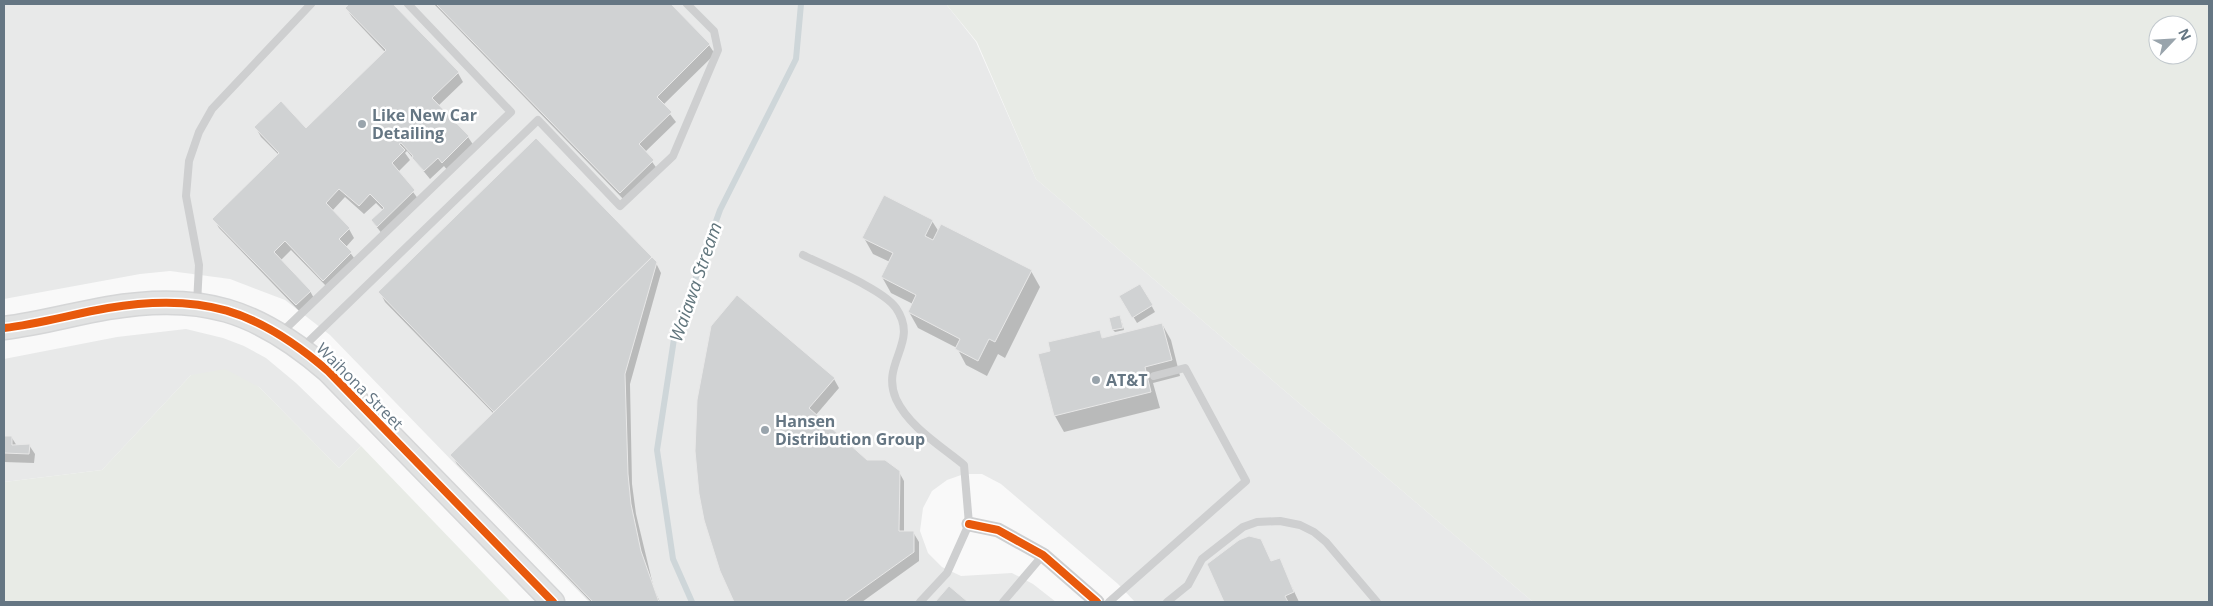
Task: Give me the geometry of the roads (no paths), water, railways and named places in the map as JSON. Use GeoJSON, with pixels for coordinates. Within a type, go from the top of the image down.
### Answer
{"type":"FeatureCollection","features":[{"type":"Feature","properties":{"kind":"street","name":"Waihona Street"},"geometry":{"type":"LineString","coordinates":[[4,328],[138,304],[170,302],[197,304],[238,314],[281,334],[302,348],[328,371],[553,602]]}},
{"type":"Feature","properties":{"kind":"street"},"geometry":{"type":"LineString","coordinates":[[969,524],[998,530],[1043,555],[1097,602]]}},
{"type":"Feature","properties":{"kind":"lane"},"geometry":{"type":"LineString","coordinates":[[197,304],[199,265],[186,196],[189,161],[199,132],[212,109],[311,4]]}},
{"type":"Feature","properties":{"kind":"lane"},"geometry":{"type":"LineString","coordinates":[[281,334],[511,112],[408,4]]}},
{"type":"Feature","properties":{"kind":"lane"},"geometry":{"type":"LineString","coordinates":[[302,348],[538,120],[620,206],[674,156],[718,50],[714,31],[687,4]]}},
{"type":"Feature","properties":{"kind":"lane"},"geometry":{"type":"LineString","coordinates":[[803,255],[882,295],[895,306],[903,322],[905,338],[895,361],[891,379],[896,397],[903,411],[915,425],[964,465],[969,524],[947,573],[920,602]]}},
{"type":"Feature","properties":{"kind":"lane"},"geometry":{"type":"LineString","coordinates":[[1109,602],[1246,481],[1186,368],[1154,376]]}},
{"type":"Feature","properties":{"kind":"lane"},"geometry":{"type":"LineString","coordinates":[[1167,602],[1188,585],[1202,559],[1243,526],[1257,522],[1280,521],[1300,525],[1314,532],[1326,542],[1378,602]]}},
{"type":"Feature","properties":{"kind":"lane"},"geometry":{"type":"LineString","coordinates":[[1003,602],[1043,555]]}},
{"type":"Feature","properties":{"kind":"waterway","name":"Waiawa Stream"},"geometry":{"type":"LineString","coordinates":[[692,602],[673,559],[657,450],[674,339],[720,210],[796,59],[801,4]]}},
{"type":"Feature","properties":{"kind":"place","name":"Like New Car Detailing"},"geometry":{"type":"Point","coordinates":[362,124]}},
{"type":"Feature","properties":{"kind":"place","name":"AT&T"},"geometry":{"type":"Point","coordinates":[1096,380]}},
{"type":"Feature","properties":{"kind":"place","name":"Hansen Distribution Group"},"geometry":{"type":"Point","coordinates":[765,430]}}]}
